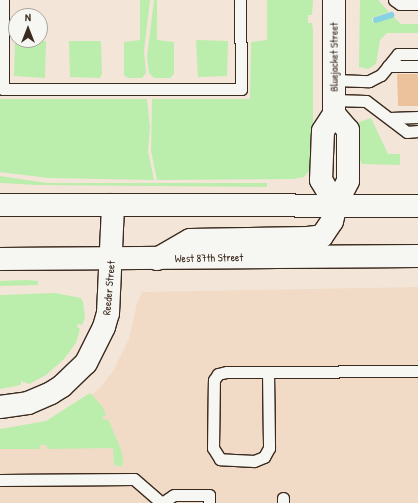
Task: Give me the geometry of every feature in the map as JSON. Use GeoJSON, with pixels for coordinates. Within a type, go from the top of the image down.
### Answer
{"type":"FeatureCollection","features":[{"type":"Feature","properties":{"kind":"main road","name":"Bluejacket Street"},"geometry":{"type":"LineString","coordinates":[[334,0],[334,98]]}},
{"type":"Feature","properties":{"kind":"main road"},"geometry":{"type":"LineString","coordinates":[[156,259],[190,240],[308,238],[322,236],[332,221],[336,205],[321,180],[323,131],[334,98]]}},
{"type":"Feature","properties":{"kind":"main road","name":"Reeder Street"},"geometry":{"type":"LineString","coordinates":[[0,406],[28,403],[51,393],[62,386],[86,363],[104,327],[108,313],[112,205]]}},
{"type":"Feature","properties":{"kind":"main road"},"geometry":{"type":"LineString","coordinates":[[0,206],[418,206]]}},
{"type":"Feature","properties":{"kind":"main road","name":"West 87th Street"},"geometry":{"type":"LineString","coordinates":[[0,259],[418,256]]}},
{"type":"Feature","properties":{"kind":"lane"},"geometry":{"type":"LineString","coordinates":[[3,0],[3,89],[241,89],[240,0]]}},
{"type":"Feature","properties":{"kind":"lane"},"geometry":{"type":"LineString","coordinates":[[394,0],[400,4],[418,4]]}},
{"type":"Feature","properties":{"kind":"lane"},"geometry":{"type":"LineString","coordinates":[[334,98],[381,75],[398,54],[418,54]]}},
{"type":"Feature","properties":{"kind":"lane"},"geometry":{"type":"LineString","coordinates":[[388,66],[418,66]]}},
{"type":"Feature","properties":{"kind":"lane"},"geometry":{"type":"LineString","coordinates":[[334,98],[366,101],[407,132],[418,131]]}},
{"type":"Feature","properties":{"kind":"lane"},"geometry":{"type":"LineString","coordinates":[[390,118],[418,117]]}},
{"type":"Feature","properties":{"kind":"lane"},"geometry":{"type":"LineString","coordinates":[[268,372],[269,448],[264,457],[254,461],[220,460],[213,448],[214,380],[218,374],[227,372],[268,372],[418,372]]}},
{"type":"Feature","properties":{"kind":"lane"},"geometry":{"type":"LineString","coordinates":[[0,480],[134,479],[162,503],[174,495],[209,495],[209,503]]}},
{"type":"Feature","properties":{"kind":"shaded area"},"geometry":{"type":"Polygon","coordinates":[[[418,287],[418,503],[0,503],[0,431],[45,424],[87,399],[100,388],[113,371],[129,339],[137,303],[142,292],[418,287]]]}},
{"type":"Feature","properties":{"kind":"green space"},"geometry":{"type":"Polygon","coordinates":[[[140,0],[150,0],[144,51],[146,73],[142,78],[128,78],[124,75],[124,42],[140,40],[140,0]]]}},
{"type":"Feature","properties":{"kind":"green space"},"geometry":{"type":"Polygon","coordinates":[[[154,0],[157,0],[157,40],[174,42],[174,74],[170,78],[154,78],[149,73],[147,57],[154,0]]]}},
{"type":"Feature","properties":{"kind":"green space"},"geometry":{"type":"Polygon","coordinates":[[[267,0],[313,0],[312,15],[308,15],[308,23],[312,23],[313,31],[313,156],[309,171],[304,177],[293,179],[157,180],[151,151],[152,99],[250,99],[251,42],[267,40],[267,0]]]}},
{"type":"Feature","properties":{"kind":"green space"},"geometry":{"type":"Polygon","coordinates":[[[360,0],[378,0],[389,12],[372,18],[372,22],[394,17],[401,24],[418,24],[418,33],[387,33],[380,40],[376,64],[368,69],[359,67],[360,0]]]}},
{"type":"Feature","properties":{"kind":"green space"},"geometry":{"type":"Polygon","coordinates":[[[69,41],[101,41],[102,74],[100,78],[70,77],[69,41]]]}},
{"type":"Feature","properties":{"kind":"green space"},"geometry":{"type":"Polygon","coordinates":[[[196,41],[228,41],[227,76],[198,77],[196,41]]]}},
{"type":"Feature","properties":{"kind":"green space"},"geometry":{"type":"Polygon","coordinates":[[[15,48],[46,48],[45,78],[14,76],[15,48]]]}},
{"type":"Feature","properties":{"kind":"green space"},"geometry":{"type":"Polygon","coordinates":[[[0,99],[147,99],[150,128],[148,151],[154,180],[48,178],[0,172],[0,99]]]}},
{"type":"Feature","properties":{"kind":"green space"},"geometry":{"type":"Polygon","coordinates":[[[371,118],[388,154],[400,154],[400,165],[362,164],[359,158],[359,122],[371,118]]]}},
{"type":"Feature","properties":{"kind":"green space"},"geometry":{"type":"Polygon","coordinates":[[[0,176],[47,183],[267,183],[267,187],[38,185],[0,183],[0,176]]]}},
{"type":"Feature","properties":{"kind":"green space"},"geometry":{"type":"Polygon","coordinates":[[[0,281],[38,281],[38,285],[0,286],[0,281]]]}},
{"type":"Feature","properties":{"kind":"green space"},"geometry":{"type":"Polygon","coordinates":[[[55,293],[81,298],[83,302],[85,318],[82,325],[78,324],[77,327],[80,329],[76,343],[64,359],[46,375],[29,384],[21,381],[21,385],[0,389],[0,295],[55,293]]]}},
{"type":"Feature","properties":{"kind":"green space"},"geometry":{"type":"Polygon","coordinates":[[[90,393],[102,406],[106,415],[102,417],[104,420],[108,419],[122,452],[123,463],[121,467],[114,465],[113,448],[47,449],[47,445],[40,445],[40,449],[0,449],[0,429],[46,421],[90,393]]]}},
{"type":"Feature","properties":{"kind":"building"},"geometry":{"type":"Polygon","coordinates":[[[397,74],[418,74],[418,106],[398,106],[397,74]]]}},
{"type":"Feature","properties":{"kind":"waterway"},"geometry":{"type":"LineString","coordinates":[[376,20],[391,15]]}}]}
